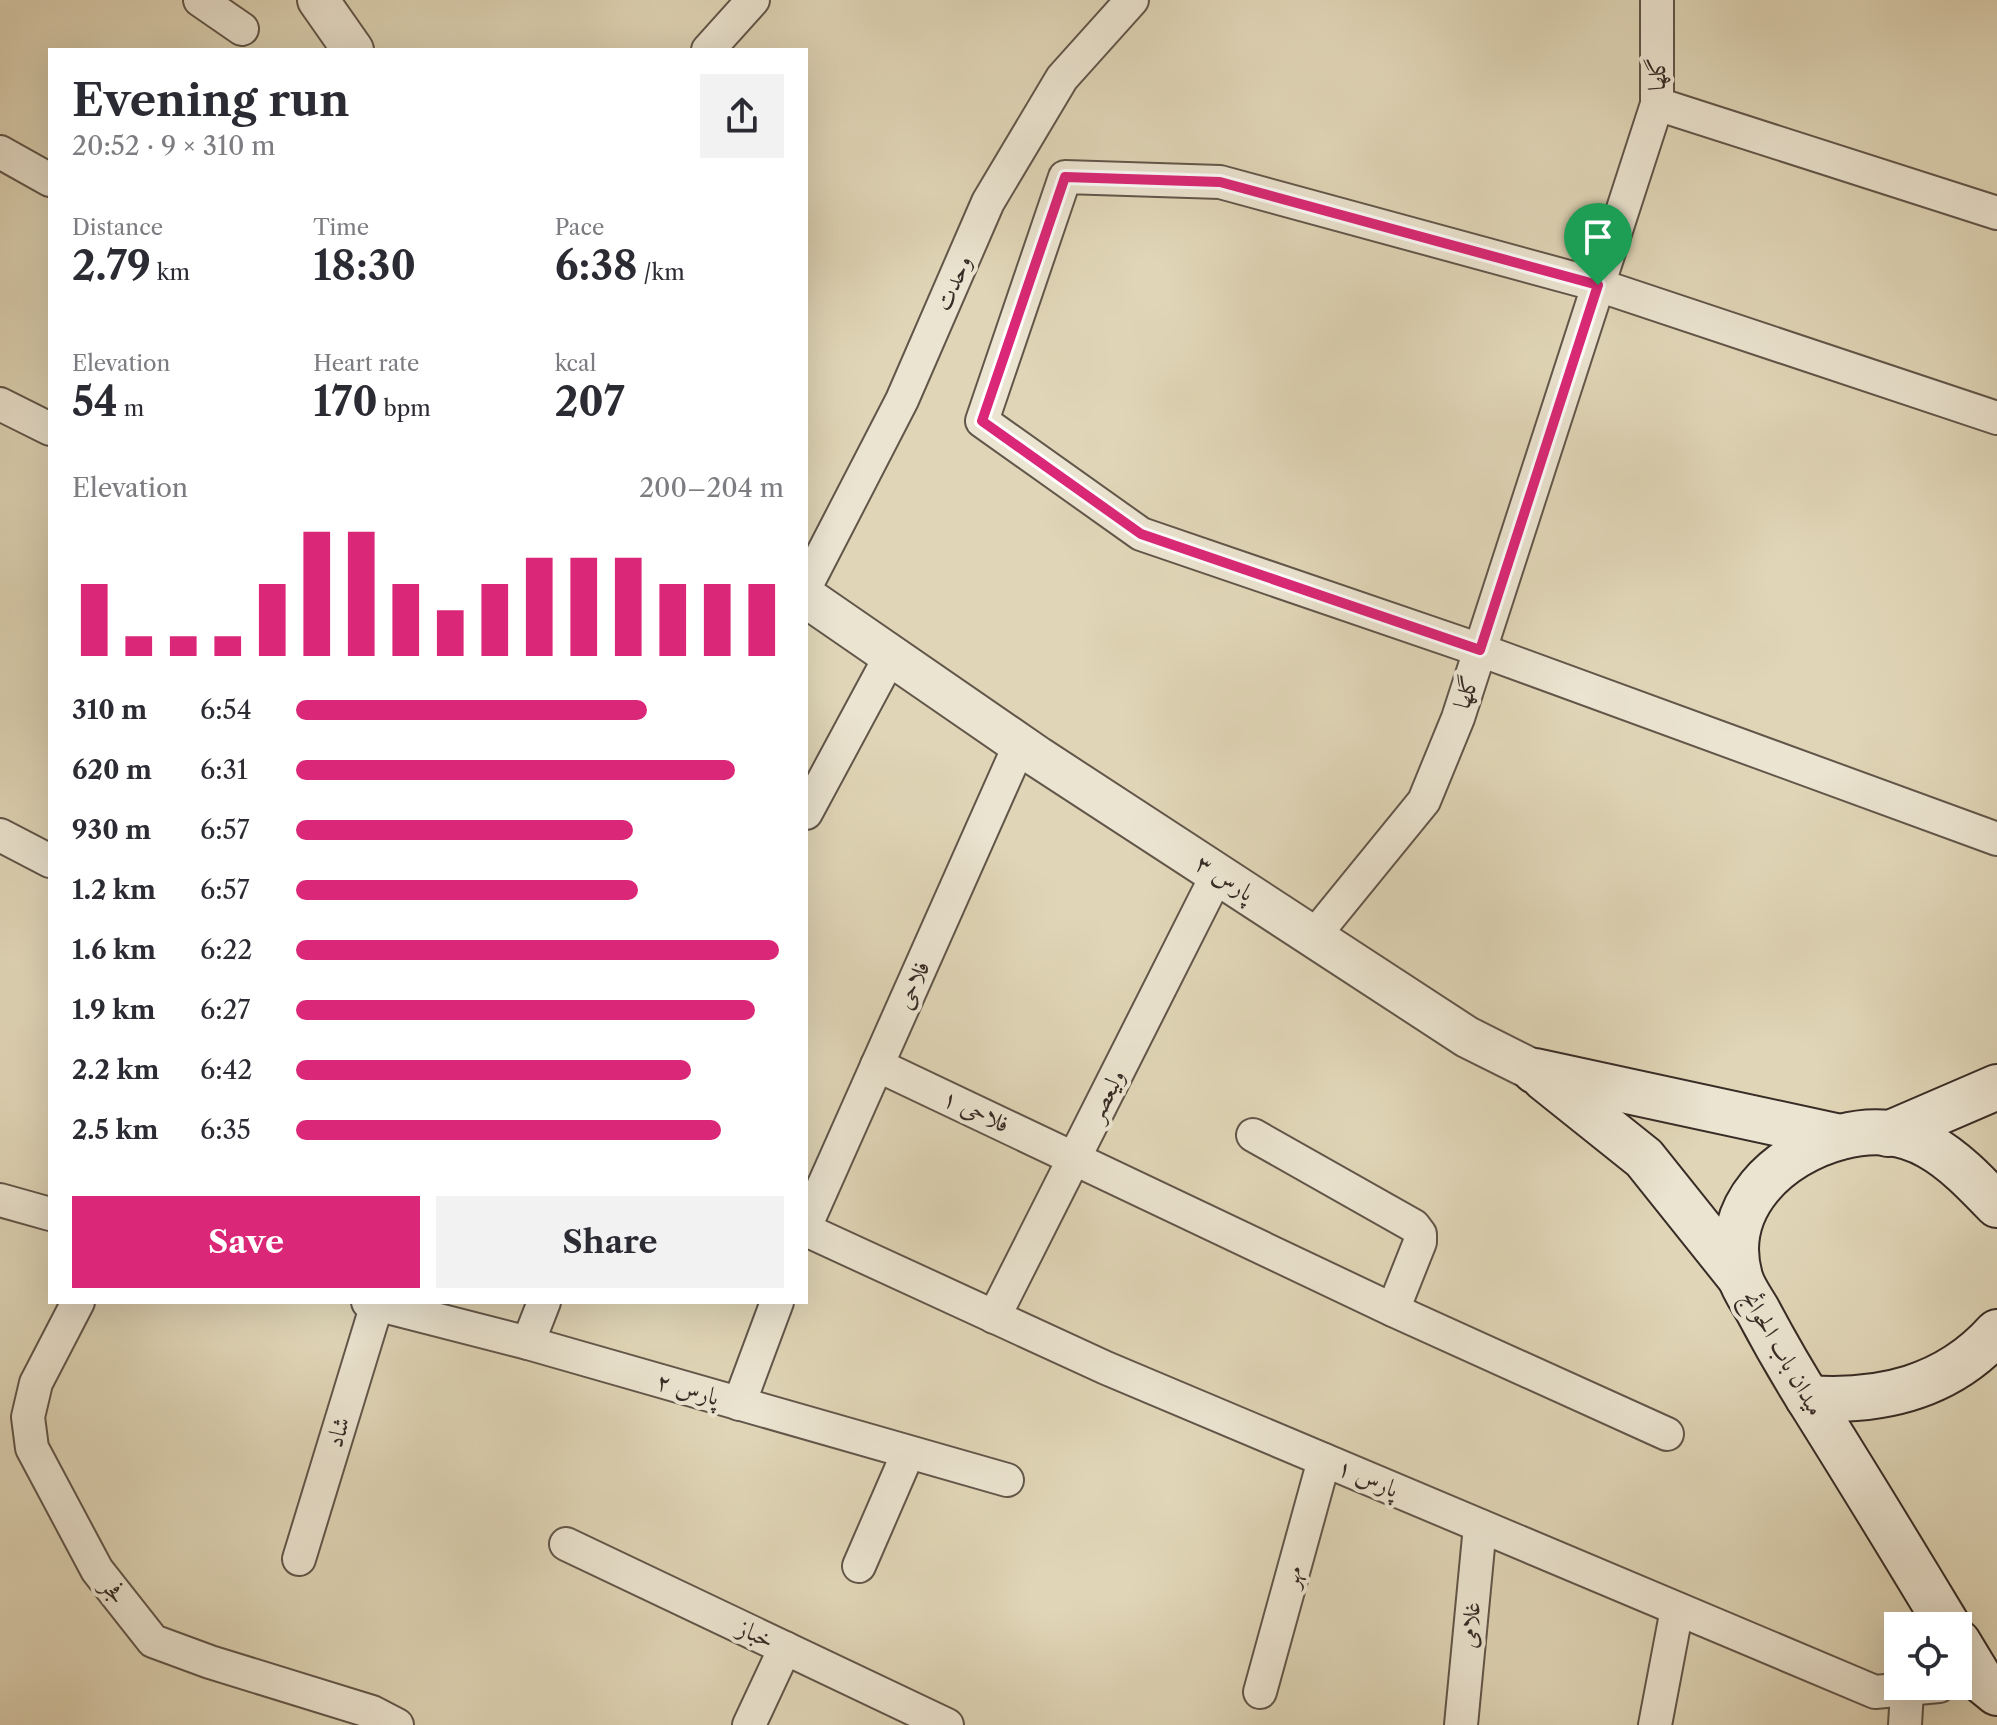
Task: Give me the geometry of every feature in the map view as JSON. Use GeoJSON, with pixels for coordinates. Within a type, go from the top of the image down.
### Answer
{"type":"FeatureCollection","features":[{"type":"Feature","properties":{"kind":"main road"},"geometry":{"type":"LineString","coordinates":[[1535,1071],[1840,1137]]}},
{"type":"Feature","properties":{"kind":"main road","name":"پارس ۳"},"geometry":{"type":"LineString","coordinates":[[1535,1071],[1644,1158],[1740,1278]]}},
{"type":"Feature","properties":{"kind":"main road"},"geometry":{"type":"LineString","coordinates":[[1888,1134],[1997,1087]]}},
{"type":"Feature","properties":{"kind":"main road","name":"میدان باب الحوائج"},"geometry":{"type":"LineString","coordinates":[[1939,1612],[1808,1398],[1740,1278],[1737,1241],[1745,1210],[1760,1182],[1784,1163],[1819,1143],[1854,1133],[1888,1134],[1927,1142],[1958,1164],[1997,1205]]}},
{"type":"Feature","properties":{"kind":"main road"},"geometry":{"type":"LineString","coordinates":[[1808,1398],[1853,1400],[1908,1390],[1940,1376],[1968,1358],[1997,1332]]}},
{"type":"Feature","properties":{"kind":"street"},"geometry":{"type":"LineString","coordinates":[[200,0],[242,29]]}},
{"type":"Feature","properties":{"kind":"street"},"geometry":{"type":"LineString","coordinates":[[318,0],[352,48]]}},
{"type":"Feature","properties":{"kind":"street"},"geometry":{"type":"LineString","coordinates":[[710,48],[753,0]]}},
{"type":"Feature","properties":{"kind":"street","name":"وحدت"},"geometry":{"type":"LineString","coordinates":[[808,582],[902,400],[988,202],[1062,78],[1132,0]]}},
{"type":"Feature","properties":{"kind":"street","name":"گلها"},"geometry":{"type":"LineString","coordinates":[[1314,936],[1424,801],[1458,718],[1657,104],[1657,0]]}},
{"type":"Feature","properties":{"kind":"street"},"geometry":{"type":"LineString","coordinates":[[1657,104],[1997,213]]}},
{"type":"Feature","properties":{"kind":"street"},"geometry":{"type":"LineString","coordinates":[[0,152],[48,179]]}},
{"type":"Feature","properties":{"kind":"street"},"geometry":{"type":"LineString","coordinates":[[1997,418],[1598,285],[1220,182],[1065,177],[982,421],[1141,534],[1480,650],[1997,839]]}},
{"type":"Feature","properties":{"kind":"street"},"geometry":{"type":"LineString","coordinates":[[0,404],[48,428]]}},
{"type":"Feature","properties":{"kind":"street","name":"پارس ۳"},"geometry":{"type":"LineString","coordinates":[[808,598],[1020,744],[1467,1037],[1535,1071]]}},
{"type":"Feature","properties":{"kind":"street"},"geometry":{"type":"LineString","coordinates":[[808,809],[891,655]]}},
{"type":"Feature","properties":{"kind":"street","name":"فلاحی"},"geometry":{"type":"LineString","coordinates":[[808,1223],[1020,744]]}},
{"type":"Feature","properties":{"kind":"street"},"geometry":{"type":"LineString","coordinates":[[0,835],[48,860]]}},
{"type":"Feature","properties":{"kind":"street","name":"ولیعصر"},"geometry":{"type":"LineString","coordinates":[[994,1317],[1218,873]]}},
{"type":"Feature","properties":{"kind":"street","name":"فلاحی ۱"},"geometry":{"type":"LineString","coordinates":[[877,1065],[1393,1310],[1667,1434]]}},
{"type":"Feature","properties":{"kind":"street"},"geometry":{"type":"LineString","coordinates":[[1253,1135],[1414,1226],[1420,1234],[1420,1242],[1393,1310]]}},
{"type":"Feature","properties":{"kind":"street"},"geometry":{"type":"LineString","coordinates":[[0,1200],[48,1213]]}},
{"type":"Feature","properties":{"kind":"street","name":"پارس ۱"},"geometry":{"type":"LineString","coordinates":[[808,1229],[1106,1368],[1875,1692],[1884,1692]]}},
{"type":"Feature","properties":{"kind":"street","name":"فجر"},"geometry":{"type":"LineString","coordinates":[[77,1304],[36,1383],[28,1417],[32,1448],[97,1570],[153,1641],[372,1712],[397,1725]]}},
{"type":"Feature","properties":{"kind":"street","name":"شاد"},"geometry":{"type":"LineString","coordinates":[[299,1559],[373,1304]]}},
{"type":"Feature","properties":{"kind":"street","name":"پارس ۲"},"geometry":{"type":"LineString","coordinates":[[377,1304],[528,1343],[1007,1480]]}},
{"type":"Feature","properties":{"kind":"street"},"geometry":{"type":"LineString","coordinates":[[528,1343],[543,1304]]}},
{"type":"Feature","properties":{"kind":"street"},"geometry":{"type":"LineString","coordinates":[[739,1404],[776,1304]]}},
{"type":"Feature","properties":{"kind":"street"},"geometry":{"type":"LineString","coordinates":[[859,1566],[908,1453]]}},
{"type":"Feature","properties":{"kind":"street","name":"مهر"},"geometry":{"type":"LineString","coordinates":[[1260,1692],[1324,1460]]}},
{"type":"Feature","properties":{"kind":"street","name":"غلامی"},"geometry":{"type":"LineString","coordinates":[[1461,1725],[1480,1526]]}},
{"type":"Feature","properties":{"kind":"street","name":"خباز"},"geometry":{"type":"LineString","coordinates":[[566,1544],[947,1725]]}},
{"type":"Feature","properties":{"kind":"street"},"geometry":{"type":"LineString","coordinates":[[1655,1725],[1677,1609]]}},
{"type":"Feature","properties":{"kind":"street"},"geometry":{"type":"LineString","coordinates":[[749,1725],[785,1648]]}},
{"type":"Feature","properties":{"kind":"street"},"geometry":{"type":"LineString","coordinates":[[1905,1725],[1906,1700]]}},
{"type":"Feature","properties":{"kind":"route"},"geometry":{"type":"LineString","coordinates":[[1065,177],[1220,182],[1598,285],[1480,650],[1141,534],[982,421],[1065,177]]}}]}
